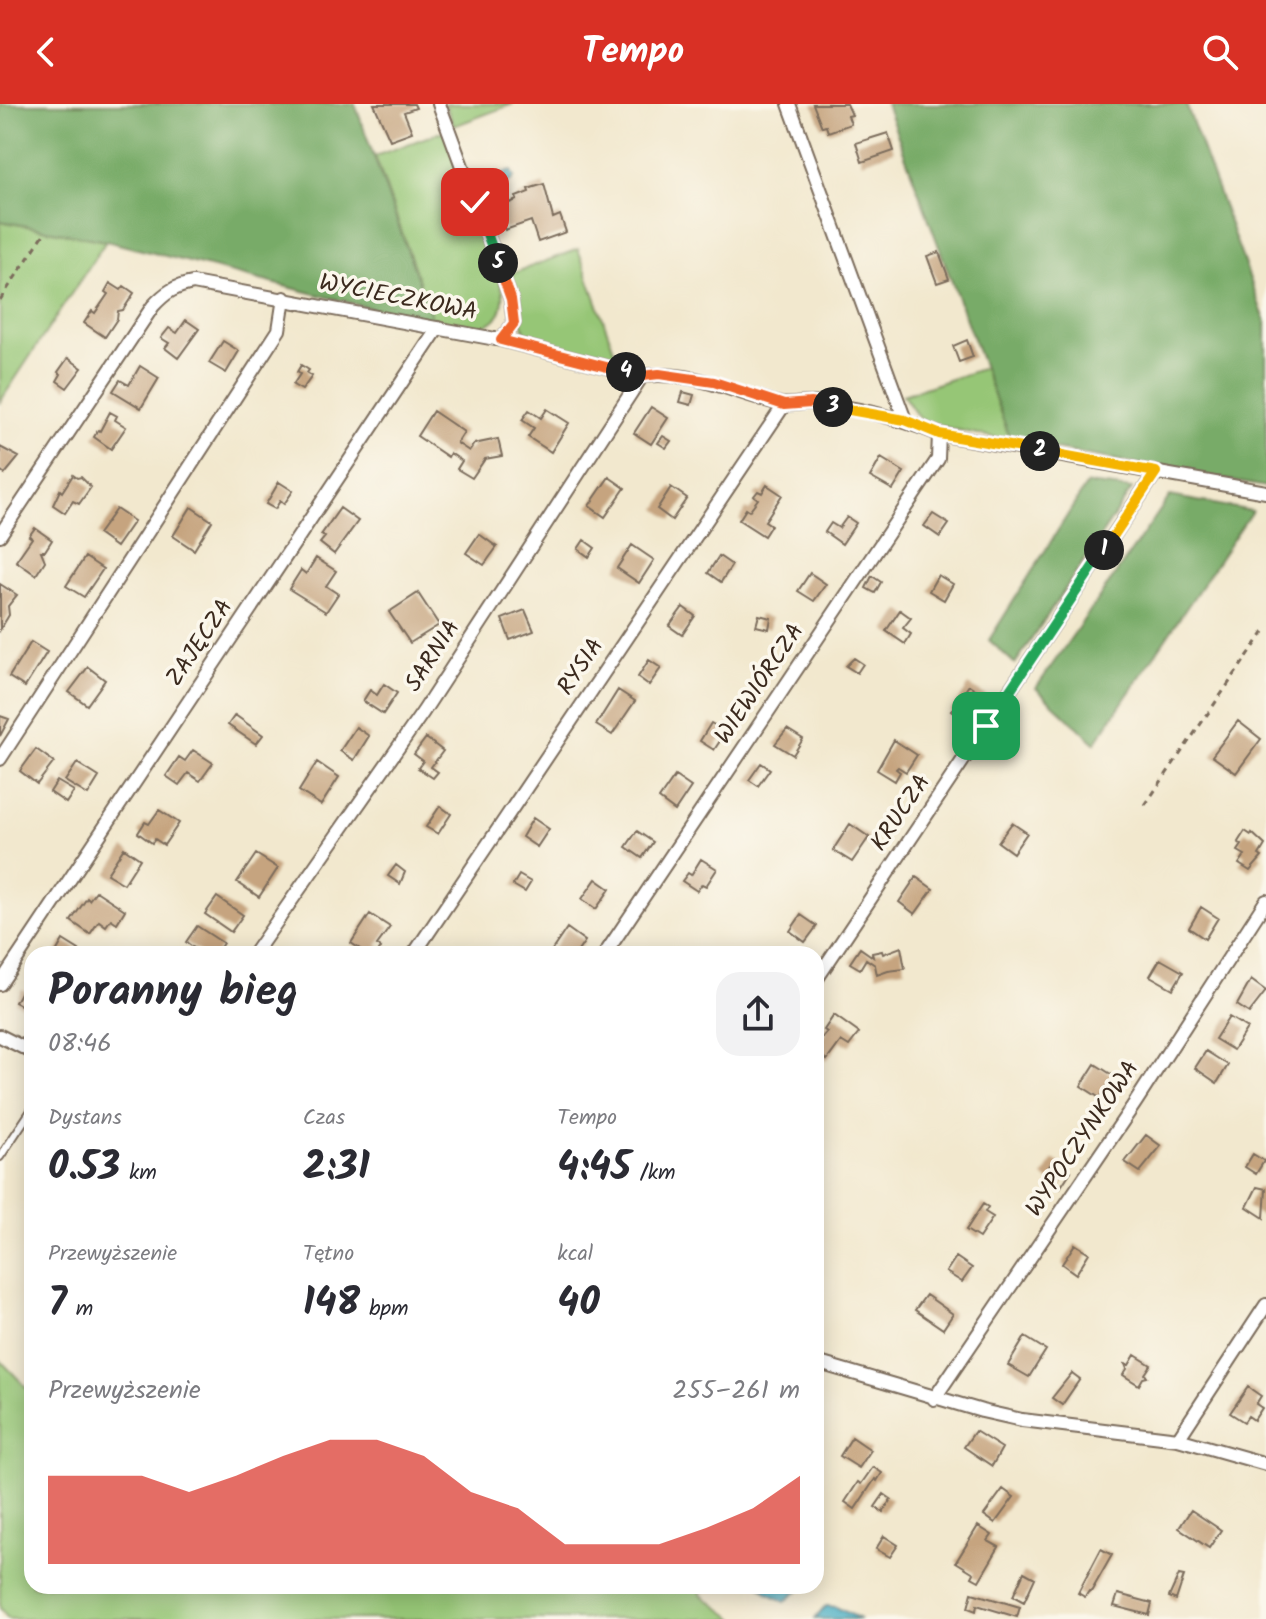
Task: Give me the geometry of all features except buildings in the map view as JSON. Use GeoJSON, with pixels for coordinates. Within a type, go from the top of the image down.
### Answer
{"type":"FeatureCollection","features":[{"type":"Feature","properties":{"kind":"street"},"geometry":{"type":"LineString","coordinates":[[439,104],[511,299],[514,323],[501,340]]}},
{"type":"Feature","properties":{"kind":"street"},"geometry":{"type":"LineString","coordinates":[[789,104],[905,420]]}},
{"type":"Feature","properties":{"kind":"street","name":"WYCIECZKOWA"},"geometry":{"type":"LineString","coordinates":[[0,535],[153,306],[177,286],[193,283],[501,340],[642,376],[659,374],[714,382],[784,405],[811,403],[905,420],[939,434],[1266,492]]}},
{"type":"Feature","properties":{"kind":"street"},"geometry":{"type":"LineString","coordinates":[[0,759],[279,330],[284,298]]}},
{"type":"Feature","properties":{"kind":"street","name":"ZAJĘCZA"},"geometry":{"type":"LineString","coordinates":[[25,946],[438,328]]}},
{"type":"Feature","properties":{"kind":"street","name":"SARNIA"},"geometry":{"type":"LineString","coordinates":[[260,946],[423,712],[642,376]]}},
{"type":"Feature","properties":{"kind":"street","name":"RYSIA"},"geometry":{"type":"LineString","coordinates":[[419,946],[784,405]]}},
{"type":"Feature","properties":{"kind":"street","name":"WIEWIÓRCZA"},"geometry":{"type":"LineString","coordinates":[[610,946],[938,459],[939,434]]}},
{"type":"Feature","properties":{"kind":"street","name":"KRUCZA"},"geometry":{"type":"LineString","coordinates":[[824,968],[1156,472]]}},
{"type":"Feature","properties":{"kind":"street","name":"WYPOCZYNKOWA"},"geometry":{"type":"LineString","coordinates":[[934,1399],[1135,1103],[1266,901]]}},
{"type":"Feature","properties":{"kind":"street","name":"ZAJĘCZA"},"geometry":{"type":"LineString","coordinates":[[0,984],[24,948]]}},
{"type":"Feature","properties":{"kind":"street"},"geometry":{"type":"LineString","coordinates":[[0,1036],[24,1048]]}},
{"type":"Feature","properties":{"kind":"street"},"geometry":{"type":"LineString","coordinates":[[1178,1439],[1266,1305]]}},
{"type":"Feature","properties":{"kind":"street"},"geometry":{"type":"LineString","coordinates":[[824,1365],[934,1399],[1022,1420],[1178,1439],[1266,1464]]}},
{"type":"Feature","properties":{"kind":"lane"},"geometry":{"type":"LineString","coordinates":[[0,1157],[24,1121]]}},
{"type":"Feature","properties":{"kind":"path"},"geometry":{"type":"LineString","coordinates":[[0,300],[44,234]]}},
{"type":"Feature","properties":{"kind":"path"},"geometry":{"type":"LineString","coordinates":[[1145,805],[1266,629]]}},
{"type":"Feature","properties":{"kind":"green space"},"geometry":{"type":"Polygon","coordinates":[[[0,104],[355,104],[434,324],[106,241],[0,221],[0,104]]]}},
{"type":"Feature","properties":{"kind":"green space"},"geometry":{"type":"Polygon","coordinates":[[[445,104],[513,104],[454,126],[445,104]]]}},
{"type":"Feature","properties":{"kind":"green space"},"geometry":{"type":"Polygon","coordinates":[[[886,104],[1186,104],[1266,323],[1266,487],[1011,441],[886,104]]]}},
{"type":"Feature","properties":{"kind":"green space"},"geometry":{"type":"Polygon","coordinates":[[[446,130],[503,291],[498,316],[491,322],[470,328],[434,324],[375,156],[446,130]]]}},
{"type":"Feature","properties":{"kind":"green space"},"geometry":{"type":"Polygon","coordinates":[[[0,221],[106,241],[0,402],[0,221]]]}},
{"type":"Feature","properties":{"kind":"green space"},"geometry":{"type":"Polygon","coordinates":[[[578,249],[618,361],[573,352],[525,332],[508,275],[578,249]]]}},
{"type":"Feature","properties":{"kind":"green space"},"geometry":{"type":"Polygon","coordinates":[[[984,368],[1011,441],[929,424],[918,417],[903,395],[984,368]]]}},
{"type":"Feature","properties":{"kind":"green space"},"geometry":{"type":"Polygon","coordinates":[[[1087,484],[1132,489],[1015,664],[989,640],[1087,484]]]}},
{"type":"Feature","properties":{"kind":"green space"},"geometry":{"type":"Polygon","coordinates":[[[1170,496],[1252,511],[1095,743],[1036,688],[1170,496]]]}},
{"type":"Feature","properties":{"kind":"green space"},"geometry":{"type":"Polygon","coordinates":[[[0,1360],[24,1385],[24,1594],[700,1594],[735,1619],[8,1619],[0,1608],[0,1360]]]}},
{"type":"Feature","properties":{"kind":"water"},"geometry":{"type":"Polygon","coordinates":[[[511,171],[512,181],[498,187],[492,184],[494,176],[511,171]]]}},
{"type":"Feature","properties":{"kind":"water"},"geometry":{"type":"Polygon","coordinates":[[[770,1594],[794,1594],[785,1602],[770,1594]]]}},
{"type":"Feature","properties":{"kind":"water"},"geometry":{"type":"Polygon","coordinates":[[[826,1606],[836,1607],[860,1619],[815,1619],[826,1606]]]}},
{"type":"Feature","properties":{"kind":"route"},"geometry":{"type":"LineString","coordinates":[[475,202],[511,299],[514,323],[501,340],[642,376],[659,374],[714,382],[784,405],[811,403],[905,420],[939,434],[1156,472],[986,726]]}}]}
